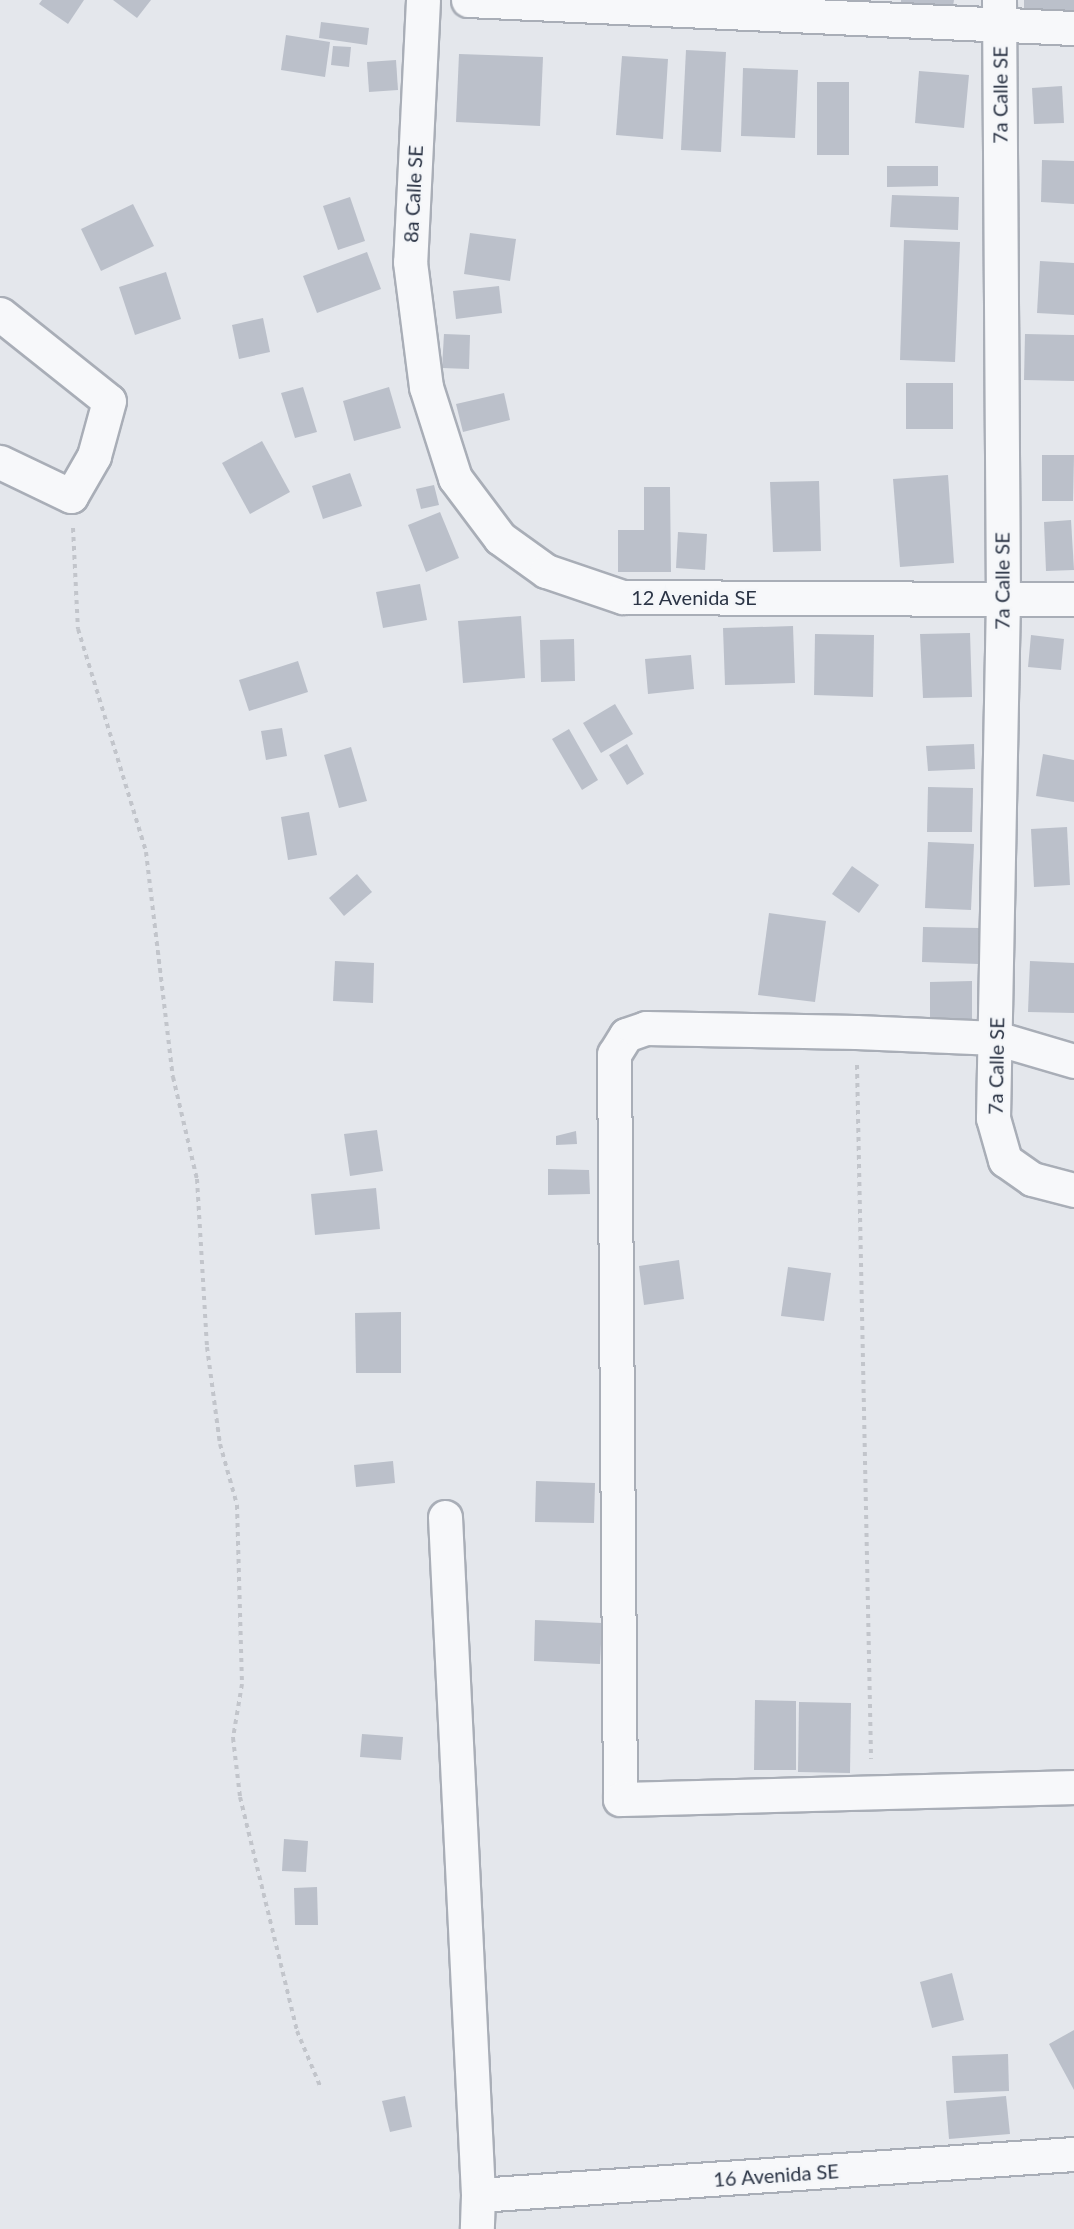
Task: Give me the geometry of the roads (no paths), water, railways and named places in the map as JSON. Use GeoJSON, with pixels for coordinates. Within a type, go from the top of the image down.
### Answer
{"type":"FeatureCollection","features":[{"type":"Feature","properties":{"kind":"street","name":"8a Calle SE"},"geometry":{"type":"LineString","coordinates":[[423,0],[410,262],[426,387]]}},
{"type":"Feature","properties":{"kind":"street"},"geometry":{"type":"LineString","coordinates":[[468,0],[999,12],[1074,28]]}},
{"type":"Feature","properties":{"kind":"street","name":"7a Calle SE"},"geometry":{"type":"LineString","coordinates":[[999,12],[1003,598],[993,1118],[1005,1160],[1032,1179],[1074,1191]]}},
{"type":"Feature","properties":{"kind":"street"},"geometry":{"type":"LineString","coordinates":[[0,314],[109,401],[94,456],[71,496],[0,462]]}},
{"type":"Feature","properties":{"kind":"street","name":"12 Avenida SE"},"geometry":{"type":"LineString","coordinates":[[426,387],[455,478],[500,538],[546,571],[623,597],[1074,599]]}},
{"type":"Feature","properties":{"kind":"street"},"geometry":{"type":"LineString","coordinates":[[1074,1061],[996,1038],[856,1032],[646,1028],[626,1035],[614,1054],[620,1799],[1074,1787]]}},
{"type":"Feature","properties":{"kind":"street"},"geometry":{"type":"LineString","coordinates":[[445,1517],[478,2195],[477,2229]]}},
{"type":"Feature","properties":{"kind":"street","name":"16 Avenida SE"},"geometry":{"type":"LineString","coordinates":[[478,2195],[1074,2154]]}}]}
